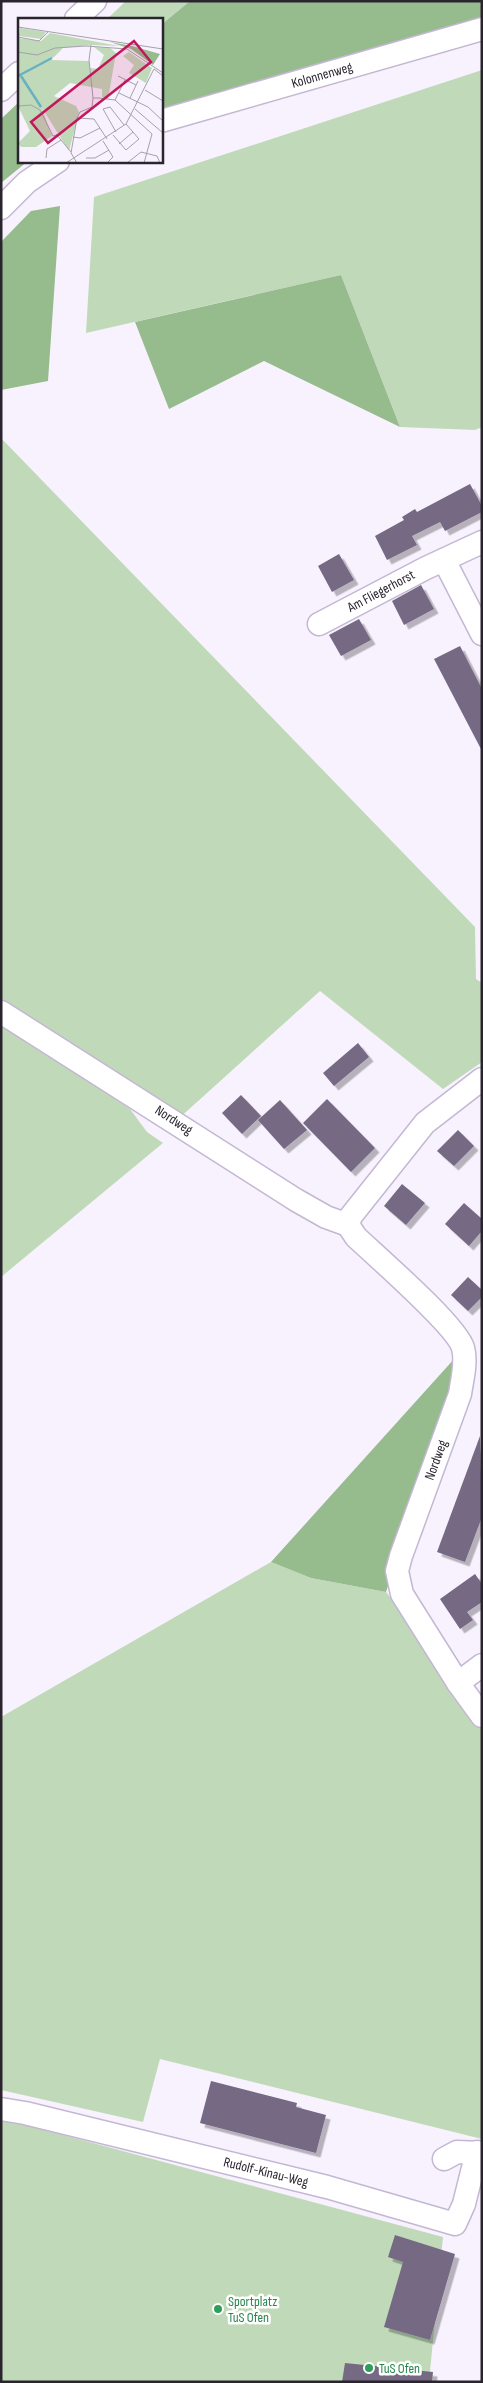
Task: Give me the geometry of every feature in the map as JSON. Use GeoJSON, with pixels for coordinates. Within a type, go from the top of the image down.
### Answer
{"type":"FeatureCollection","features":[{"type":"Feature","properties":{"kind":"street"},"geometry":{"type":"LineString","coordinates":[[77,18],[95,1]]}},
{"type":"Feature","properties":{"kind":"street","name":"Kolonnenweg"},"geometry":{"type":"LineString","coordinates":[[162,121],[482,29]]}},
{"type":"Feature","properties":{"kind":"street"},"geometry":{"type":"LineString","coordinates":[[1,90],[18,74]]}},
{"type":"Feature","properties":{"kind":"street"},"geometry":{"type":"LineString","coordinates":[[1,208],[27,182],[57,162]]}},
{"type":"Feature","properties":{"kind":"street","name":"Am Fliegerhorst"},"geometry":{"type":"LineString","coordinates":[[319,624],[426,568],[482,542]]}},
{"type":"Feature","properties":{"kind":"street"},"geometry":{"type":"LineString","coordinates":[[444,560],[482,634]]}},
{"type":"Feature","properties":{"kind":"street","name":"Nordweg"},"geometry":{"type":"LineString","coordinates":[[1,1012],[296,1200],[326,1217],[348,1225],[356,1237],[446,1324],[464,1348],[464,1369],[460,1394],[397,1571],[399,1586],[407,1602],[458,1683],[482,1716]]}},
{"type":"Feature","properties":{"kind":"street"},"geometry":{"type":"LineString","coordinates":[[348,1225],[351,1216],[425,1123],[482,1079]]}},
{"type":"Feature","properties":{"kind":"street"},"geometry":{"type":"LineString","coordinates":[[458,1683],[482,1665]]}},
{"type":"Feature","properties":{"kind":"street","name":"Rudolf-Kinau-Weg"},"geometry":{"type":"LineString","coordinates":[[1,2109],[25,2112],[327,2187],[455,2224],[464,2204],[479,2152],[457,2152],[444,2159]]}},
{"type":"Feature","properties":{"kind":"green space"},"geometry":{"type":"Polygon","coordinates":[[[126,1],[190,1],[162,24],[162,18],[108,18],[126,1]]]}},
{"type":"Feature","properties":{"kind":"green space"},"geometry":{"type":"Polygon","coordinates":[[[190,1],[482,1],[482,19],[162,109],[162,24],[190,1]]]}},
{"type":"Feature","properties":{"kind":"green space"},"geometry":{"type":"Polygon","coordinates":[[[482,70],[482,427],[475,430],[400,427],[341,275],[86,333],[94,197],[482,70]]]}},
{"type":"Feature","properties":{"kind":"green space"},"geometry":{"type":"Polygon","coordinates":[[[18,103],[18,162],[27,162],[1,183],[1,119],[18,103]]]}},
{"type":"Feature","properties":{"kind":"green space"},"geometry":{"type":"Polygon","coordinates":[[[60,206],[48,381],[1,390],[1,242],[31,211],[60,206]]]}},
{"type":"Feature","properties":{"kind":"green space"},"geometry":{"type":"Polygon","coordinates":[[[341,275],[400,427],[264,361],[169,409],[135,322],[341,275]]]}},
{"type":"Feature","properties":{"kind":"green space"},"geometry":{"type":"Polygon","coordinates":[[[1,438],[475,927],[476,979],[482,983],[482,1062],[443,1089],[320,991],[176,1121],[1,1007],[1,438]]]}},
{"type":"Feature","properties":{"kind":"green space"},"geometry":{"type":"Polygon","coordinates":[[[1,1022],[130,1109],[147,1132],[163,1143],[1,1277],[1,1022]]]}},
{"type":"Feature","properties":{"kind":"green space"},"geometry":{"type":"Polygon","coordinates":[[[464,1348],[386,1592],[311,1578],[271,1562],[464,1348]]]}},
{"type":"Feature","properties":{"kind":"green space"},"geometry":{"type":"Polygon","coordinates":[[[271,1562],[311,1578],[386,1592],[482,1710],[482,2139],[160,2059],[143,2122],[1,2090],[1,1717],[271,1562]]]}},
{"type":"Feature","properties":{"kind":"green space","name":"Sportplatz TuS Ofen"},"geometry":{"type":"Polygon","coordinates":[[[1,2109],[22,2124],[443,2237],[429,2382],[1,2382],[1,2109]]]}},
{"type":"Feature","properties":{"kind":"building"},"geometry":{"type":"Polygon","coordinates":[[[470,484],[482,506],[482,512],[445,531],[440,522],[412,536],[417,545],[387,560],[375,536],[404,520],[402,517],[415,509],[417,512],[470,484]]]}},
{"type":"Feature","properties":{"kind":"building"},"geometry":{"type":"Polygon","coordinates":[[[339,554],[354,580],[332,592],[318,566],[339,554]]]}},
{"type":"Feature","properties":{"kind":"building"},"geometry":{"type":"Polygon","coordinates":[[[421,585],[434,609],[404,625],[392,601],[421,585]]]}},
{"type":"Feature","properties":{"kind":"building"},"geometry":{"type":"Polygon","coordinates":[[[359,619],[371,640],[341,656],[329,635],[359,619]]]}},
{"type":"Feature","properties":{"kind":"building"},"geometry":{"type":"Polygon","coordinates":[[[460,646],[482,689],[482,751],[434,659],[460,646]]]}},
{"type":"Feature","properties":{"kind":"building"},"geometry":{"type":"Polygon","coordinates":[[[358,1043],[369,1057],[334,1086],[323,1073],[358,1043]]]}},
{"type":"Feature","properties":{"kind":"building"},"geometry":{"type":"Polygon","coordinates":[[[241,1095],[261,1116],[242,1134],[222,1113],[241,1095]]]}},
{"type":"Feature","properties":{"kind":"building"},"geometry":{"type":"Polygon","coordinates":[[[327,1099],[375,1148],[351,1172],[303,1123],[327,1099]]]}},
{"type":"Feature","properties":{"kind":"building"},"geometry":{"type":"Polygon","coordinates":[[[280,1100],[307,1130],[284,1149],[258,1120],[280,1100]]]}},
{"type":"Feature","properties":{"kind":"building"},"geometry":{"type":"Polygon","coordinates":[[[458,1130],[474,1146],[454,1166],[437,1151],[458,1130]]]}},
{"type":"Feature","properties":{"kind":"building"},"geometry":{"type":"Polygon","coordinates":[[[402,1184],[425,1203],[406,1225],[384,1206],[402,1184]]]}},
{"type":"Feature","properties":{"kind":"building"},"geometry":{"type":"Polygon","coordinates":[[[464,1203],[482,1219],[482,1231],[469,1246],[445,1224],[464,1203]]]}},
{"type":"Feature","properties":{"kind":"building"},"geometry":{"type":"Polygon","coordinates":[[[468,1277],[482,1290],[482,1297],[468,1311],[451,1295],[468,1277]]]}},
{"type":"Feature","properties":{"kind":"building"},"geometry":{"type":"Polygon","coordinates":[[[480,1436],[482,1517],[465,1562],[437,1552],[480,1436]]]}},
{"type":"Feature","properties":{"kind":"building"},"geometry":{"type":"Polygon","coordinates":[[[475,1574],[482,1584],[482,1602],[467,1612],[473,1620],[460,1629],[440,1599],[475,1574]]]}},
{"type":"Feature","properties":{"kind":"building"},"geometry":{"type":"Polygon","coordinates":[[[211,2081],[297,2103],[296,2107],[326,2115],[316,2153],[200,2123],[211,2081]]]}},
{"type":"Feature","properties":{"kind":"building"},"geometry":{"type":"Polygon","coordinates":[[[395,2235],[455,2254],[430,2340],[384,2327],[403,2262],[388,2257],[395,2235]]]}},
{"type":"Feature","properties":{"kind":"building","name":"TuS Ofen"},"geometry":{"type":"Polygon","coordinates":[[[345,2363],[433,2372],[432,2382],[342,2382],[345,2363]]]}},
{"type":"Feature","properties":{"kind":"place","name":"Sportplatz TuS Ofen"},"geometry":{"type":"Point","coordinates":[218,2309]}},
{"type":"Feature","properties":{"kind":"place","name":"TuS Ofen"},"geometry":{"type":"Point","coordinates":[369,2368]}}]}
